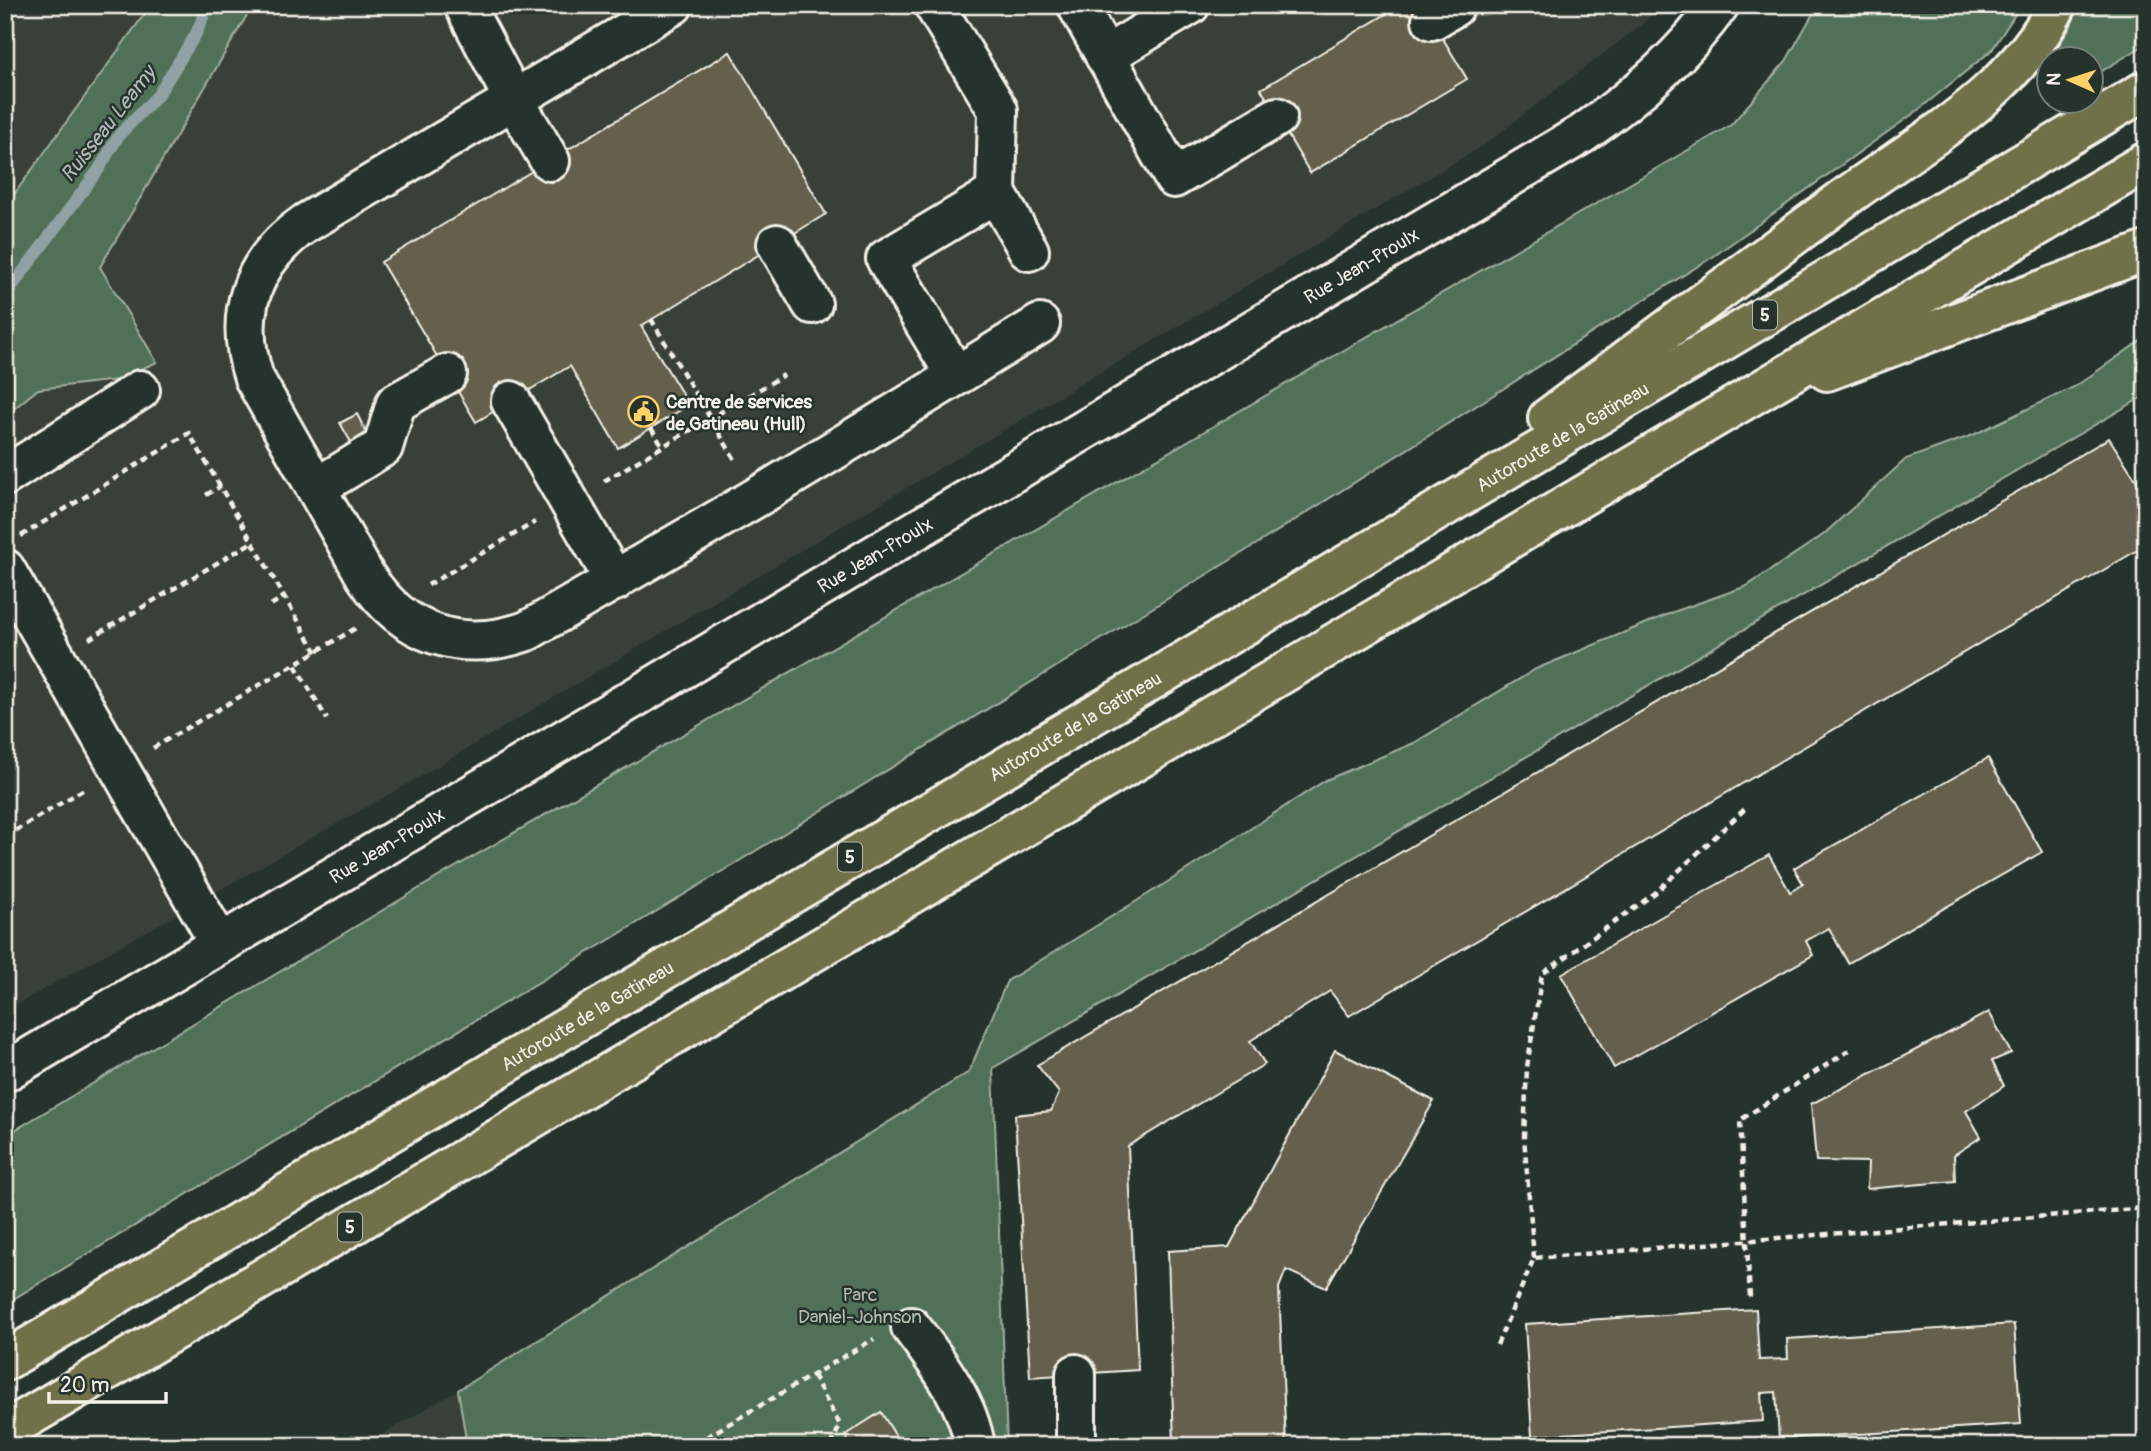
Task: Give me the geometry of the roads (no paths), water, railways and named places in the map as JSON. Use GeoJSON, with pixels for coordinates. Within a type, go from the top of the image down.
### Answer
{"type":"FeatureCollection","features":[{"type":"Feature","properties":{"kind":"highway"},"geometry":{"type":"LineString","coordinates":[[1384,541],[1850,194],[1971,108],[1993,89],[2028,51],[2057,5]]}},
{"type":"Feature","properties":{"kind":"highway","name":"Autoroute de la Gatineau"},"geometry":{"type":"LineString","coordinates":[[5,1361],[2146,90]]}},
{"type":"Feature","properties":{"kind":"highway","name":"5"},"geometry":{"type":"LineString","coordinates":[[5,1431],[2146,162]]}},
{"type":"Feature","properties":{"kind":"highway"},"geometry":{"type":"LineString","coordinates":[[1730,408],[2146,251]]}},
{"type":"Feature","properties":{"kind":"street"},"geometry":{"type":"LineString","coordinates":[[464,5],[550,161]]}},
{"type":"Feature","properties":{"kind":"street"},"geometry":{"type":"LineString","coordinates":[[674,5],[292,232],[270,255],[254,283],[245,314],[249,362],[265,400],[366,577],[386,604],[413,624],[444,637],[478,642],[511,637],[527,631],[615,581],[1040,324]]}},
{"type":"Feature","properties":{"kind":"street"},"geometry":{"type":"LineString","coordinates":[[1077,5],[1174,178],[1277,117]]}},
{"type":"Feature","properties":{"kind":"street"},"geometry":{"type":"LineString","coordinates":[[1105,56],[1190,5]]}},
{"type":"Feature","properties":{"kind":"street","name":"Rue Jean-Proulx"},"geometry":{"type":"LineString","coordinates":[[5,1072],[1582,134],[1630,99],[1676,57],[1692,41],[1719,5]]}},
{"type":"Feature","properties":{"kind":"street"},"geometry":{"type":"LineString","coordinates":[[937,6],[998,110],[996,193],[1029,251]]}},
{"type":"Feature","properties":{"kind":"street"},"geometry":{"type":"LineString","coordinates":[[956,376],[886,259],[996,193]]}},
{"type":"Feature","properties":{"kind":"street"},"geometry":{"type":"LineString","coordinates":[[777,244],[812,304]]}},
{"type":"Feature","properties":{"kind":"street"},"geometry":{"type":"LineString","coordinates":[[316,488],[383,447],[397,403],[447,374]]}},
{"type":"Feature","properties":{"kind":"street"},"geometry":{"type":"LineString","coordinates":[[5,475],[140,390]]}},
{"type":"Feature","properties":{"kind":"street"},"geometry":{"type":"LineString","coordinates":[[511,401],[615,581]]}},
{"type":"Feature","properties":{"kind":"street"},"geometry":{"type":"LineString","coordinates":[[11,554],[220,944]]}},
{"type":"Feature","properties":{"kind":"street"},"geometry":{"type":"LineString","coordinates":[[911,1327],[959,1399],[975,1446]]}},
{"type":"Feature","properties":{"kind":"street"},"geometry":{"type":"LineString","coordinates":[[1076,1374],[1076,1446]]}},
{"type":"Feature","properties":{"kind":"waterway","name":"Ruisseau Leamy"},"geometry":{"type":"LineString","coordinates":[[5,296],[99,169],[119,135],[158,95],[196,34],[208,5]]}},
{"type":"Feature","properties":{"kind":"place","name":"Centre de services de Gatineau (Hull)"},"geometry":{"type":"Point","coordinates":[643,412]}},
{"type":"Feature","properties":{"kind":"park label","name":"Parc Daniel-Johnson"},"geometry":{"type":"Point","coordinates":[860,1305]}}]}
